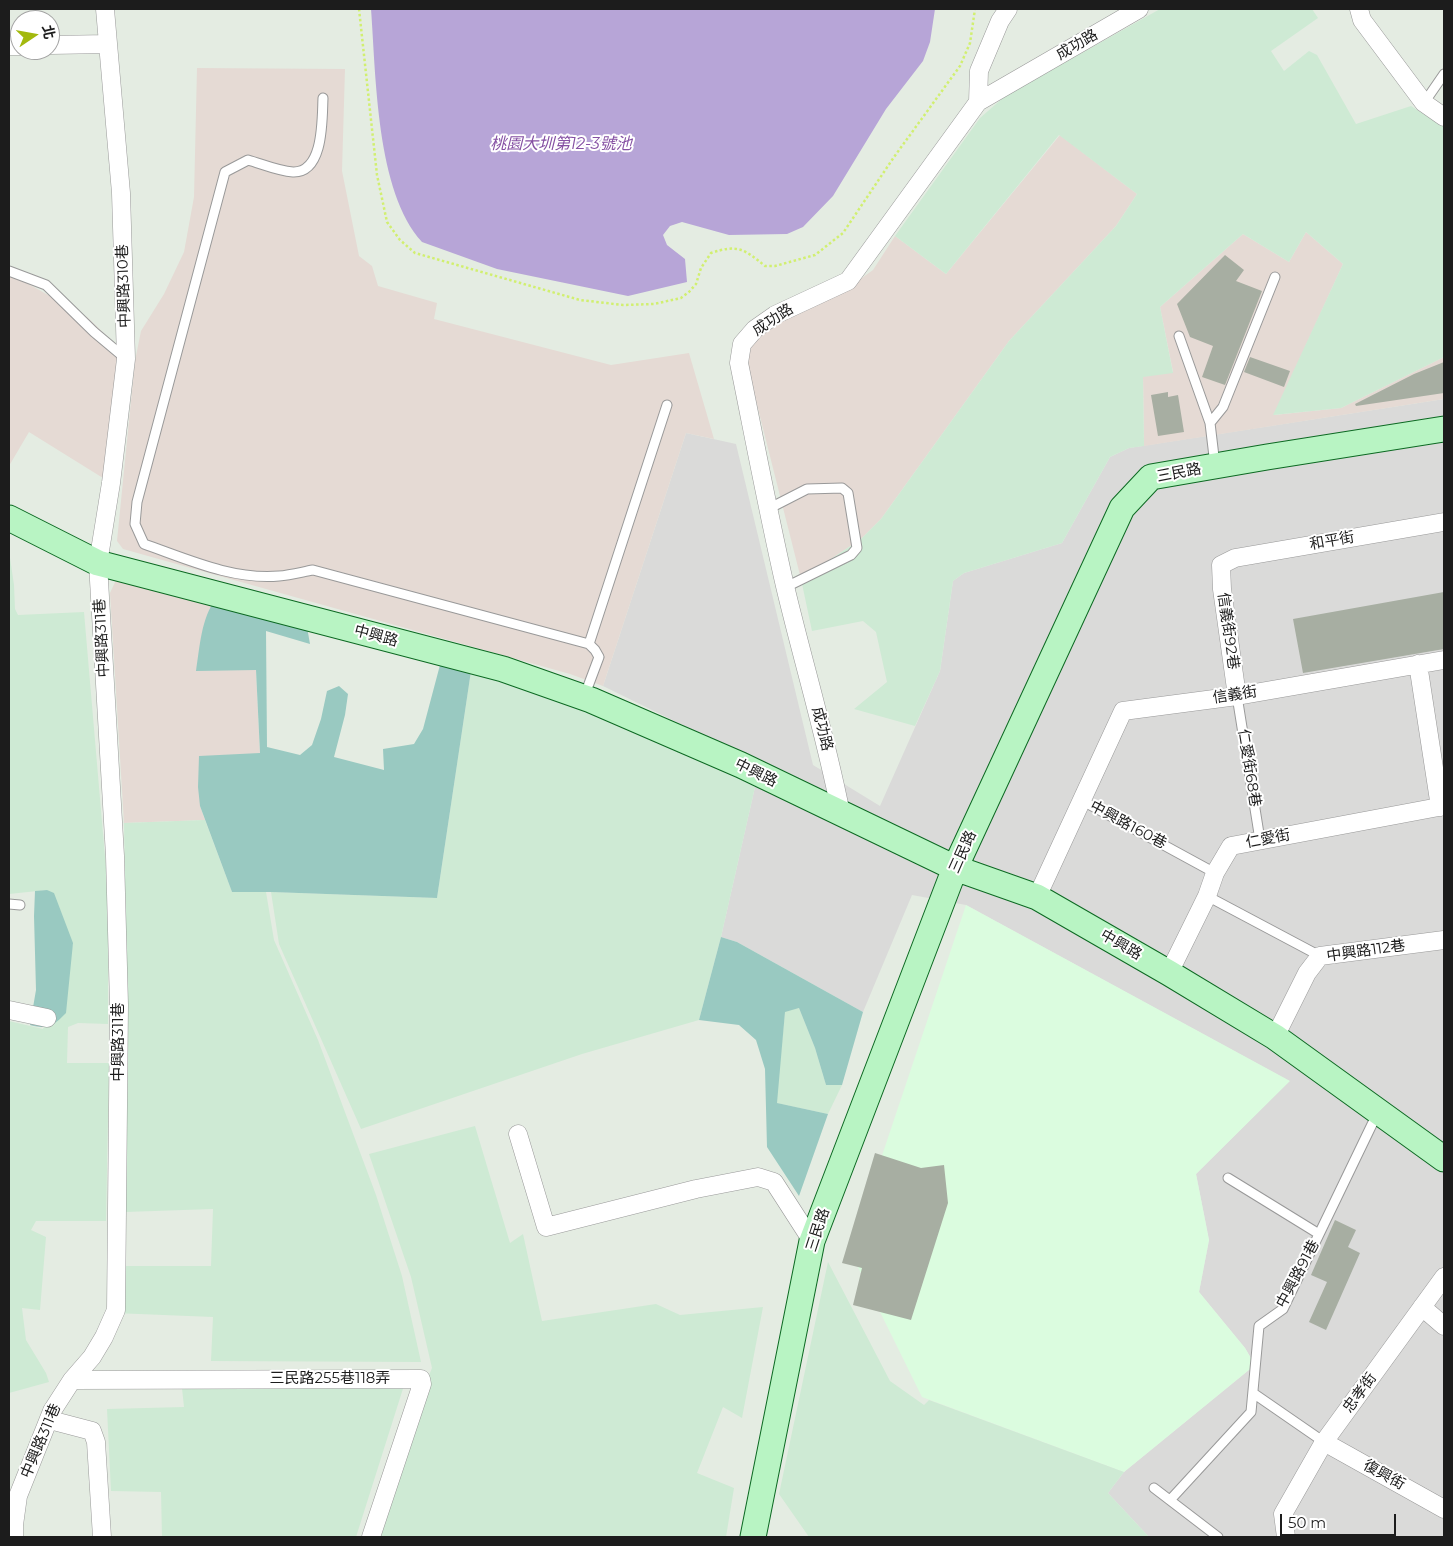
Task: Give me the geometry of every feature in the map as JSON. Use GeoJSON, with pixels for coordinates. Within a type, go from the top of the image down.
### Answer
{"type":"FeatureCollection","features":[{"type":"Feature","properties":{"kind":"street","name":"中興路310巷"},"geometry":{"type":"LineString","coordinates":[[98,563],[111,483],[126,359],[121,193],[105,9]]}},
{"type":"Feature","properties":{"kind":"street"},"geometry":{"type":"LineString","coordinates":[[978,102],[979,71],[1000,21],[1008,9]]}},
{"type":"Feature","properties":{"kind":"street","name":"成功路"},"geometry":{"type":"LineString","coordinates":[[841,814],[831,763],[768,509],[739,363],[742,344],[755,329],[775,315],[848,281],[978,102],[1139,9]]}},
{"type":"Feature","properties":{"kind":"street"},"geometry":{"type":"LineString","coordinates":[[1359,9],[1362,20],[1424,102],[1444,117]]}},
{"type":"Feature","properties":{"kind":"street"},"geometry":{"type":"LineString","coordinates":[[60,45],[108,44]]}},
{"type":"Feature","properties":{"kind":"street","name":"三民路"},"geometry":{"type":"LineString","coordinates":[[753,1537],[812,1241],[955,868],[1122,508],[1151,478],[1444,429]]}},
{"type":"Feature","properties":{"kind":"street","name":"中興路"},"geometry":{"type":"LineString","coordinates":[[9,518],[98,563],[503,669],[584,697],[740,765],[955,868],[1037,897],[1275,1037],[1444,1158]]}},
{"type":"Feature","properties":{"kind":"street","name":"和平街"},"geometry":{"type":"LineString","coordinates":[[1221,566],[1235,558],[1444,522]]}},
{"type":"Feature","properties":{"kind":"street","name":"中興路311巷"},"geometry":{"type":"LineString","coordinates":[[14,1537],[13,1498],[50,1420],[52,1411],[72,1380],[92,1357],[116,1310],[119,1005],[115,856],[98,563]]}},
{"type":"Feature","properties":{"kind":"street","name":"信義街92巷"},"geometry":{"type":"LineString","coordinates":[[1221,566],[1222,589],[1237,696]]}},
{"type":"Feature","properties":{"kind":"street","name":"信義街"},"geometry":{"type":"LineString","coordinates":[[1081,800],[1123,711],[1237,696],[1444,660]]}},
{"type":"Feature","properties":{"kind":"street"},"geometry":{"type":"LineString","coordinates":[[1418,664],[1442,806]]}},
{"type":"Feature","properties":{"kind":"street","name":"中興路160巷"},"geometry":{"type":"LineString","coordinates":[[1037,897],[1081,800]]}},
{"type":"Feature","properties":{"kind":"street","name":"仁愛街"},"geometry":{"type":"LineString","coordinates":[[1169,973],[1230,846],[1442,806]]}},
{"type":"Feature","properties":{"kind":"street","name":"中興路112巷"},"geometry":{"type":"LineString","coordinates":[[1275,1037],[1307,973],[1320,956],[1444,940]]}},
{"type":"Feature","properties":{"kind":"street"},"geometry":{"type":"LineString","coordinates":[[9,1010],[47,1018]]}},
{"type":"Feature","properties":{"kind":"street"},"geometry":{"type":"LineString","coordinates":[[518,1134],[546,1227],[696,1189],[758,1177],[774,1182],[812,1241]]}},
{"type":"Feature","properties":{"kind":"street","name":"忠孝街"},"geometry":{"type":"LineString","coordinates":[[1286,1537],[1283,1514],[1324,1442],[1444,1277]]}},
{"type":"Feature","properties":{"kind":"street"},"geometry":{"type":"LineString","coordinates":[[1422,1307],[1444,1326]]}},
{"type":"Feature","properties":{"kind":"street","name":"三民路255巷118弄"},"geometry":{"type":"LineString","coordinates":[[72,1380],[421,1378],[422,1384],[371,1537]]}},
{"type":"Feature","properties":{"kind":"street"},"geometry":{"type":"LineString","coordinates":[[50,1420],[92,1431],[96,1442],[102,1537]]}},
{"type":"Feature","properties":{"kind":"street","name":"復興街"},"geometry":{"type":"LineString","coordinates":[[1324,1442],[1444,1507]]}},
{"type":"Feature","properties":{"kind":"lane"},"geometry":{"type":"LineString","coordinates":[[1424,102],[1444,74]]}},
{"type":"Feature","properties":{"kind":"lane"},"geometry":{"type":"LineString","coordinates":[[323,98],[321,138],[312,163],[302,171],[291,172],[248,160],[225,172],[137,502],[135,524],[144,544],[218,569],[239,574],[278,576],[313,570],[589,644],[599,657],[584,697]]}},
{"type":"Feature","properties":{"kind":"lane"},"geometry":{"type":"LineString","coordinates":[[9,271],[46,285],[94,332],[126,359]]}},
{"type":"Feature","properties":{"kind":"lane"},"geometry":{"type":"LineString","coordinates":[[1210,423],[1222,406],[1275,278]]}},
{"type":"Feature","properties":{"kind":"lane"},"geometry":{"type":"LineString","coordinates":[[1179,336],[1210,423],[1215,466]]}},
{"type":"Feature","properties":{"kind":"lane"},"geometry":{"type":"LineString","coordinates":[[589,644],[666,405]]}},
{"type":"Feature","properties":{"kind":"lane"},"geometry":{"type":"LineString","coordinates":[[768,509],[807,490],[842,488],[848,493],[857,548],[851,555],[786,587]]}},
{"type":"Feature","properties":{"kind":"lane","name":"仁愛街68巷"},"geometry":{"type":"LineString","coordinates":[[1237,696],[1260,840]]}},
{"type":"Feature","properties":{"kind":"lane","name":"中興路160巷"},"geometry":{"type":"LineString","coordinates":[[1081,800],[1216,873]]}},
{"type":"Feature","properties":{"kind":"lane"},"geometry":{"type":"LineString","coordinates":[[1207,896],[1320,956]]}},
{"type":"Feature","properties":{"kind":"lane"},"geometry":{"type":"LineString","coordinates":[[9,904],[20,905]]}},
{"type":"Feature","properties":{"kind":"lane","name":"中興路91巷"},"geometry":{"type":"LineString","coordinates":[[1171,1500],[1251,1412],[1259,1326],[1283,1309],[1378,1112]]}},
{"type":"Feature","properties":{"kind":"lane"},"geometry":{"type":"LineString","coordinates":[[1228,1178],[1318,1234]]}},
{"type":"Feature","properties":{"kind":"lane"},"geometry":{"type":"LineString","coordinates":[[1253,1393],[1324,1442]]}},
{"type":"Feature","properties":{"kind":"lane"},"geometry":{"type":"LineString","coordinates":[[1154,1488],[1218,1537]]}},
{"type":"Feature","properties":{"kind":"path"},"geometry":{"type":"LineString","coordinates":[[360,9],[377,176],[387,222],[400,240],[415,253],[580,300],[622,305],[654,304],[681,298],[690,292],[696,284],[701,268],[711,253],[723,249],[736,248],[765,266],[776,266],[815,255],[843,233],[894,157],[960,66],[970,42],[975,9]]}},
{"type":"Feature","properties":{"kind":"shaded area"},"geometry":{"type":"Polygon","coordinates":[[[1160,9],[1312,9],[1318,18],[1271,51],[1284,71],[1309,51],[1317,55],[1356,124],[1411,106],[1444,127],[1444,357],[1341,408],[1273,415],[1343,264],[1306,232],[1289,262],[1243,234],[1160,307],[1173,373],[1143,377],[1144,446],[1129,448],[1110,457],[1062,543],[964,573],[953,581],[940,671],[915,726],[854,709],[887,682],[876,632],[863,621],[812,631],[801,579],[861,539],[881,519],[1009,341],[1116,226],[1137,194],[1059,135],[946,274],[895,236],[980,118],[1004,97],[1160,9]]]}},
{"type":"Feature","properties":{"kind":"shaded area"},"geometry":{"type":"Polygon","coordinates":[[[197,68],[345,69],[342,171],[359,256],[372,266],[378,286],[437,303],[434,319],[611,365],[689,353],[714,439],[686,433],[603,686],[570,674],[123,549],[117,541],[135,361],[141,331],[164,294],[184,252],[194,197],[197,68]]]}},
{"type":"Feature","properties":{"kind":"shaded area"},"geometry":{"type":"Polygon","coordinates":[[[1060,135],[1137,194],[1116,226],[1009,341],[881,519],[861,539],[801,579],[746,355],[755,333],[848,288],[873,270],[895,236],[946,274],[1060,135]]]}},
{"type":"Feature","properties":{"kind":"shaded area"},"geometry":{"type":"Polygon","coordinates":[[[1306,232],[1343,264],[1274,415],[1341,408],[1444,357],[1444,399],[1144,446],[1143,376],[1173,372],[1160,307],[1243,234],[1289,262],[1306,232]]]}},
{"type":"Feature","properties":{"kind":"shaded area"},"geometry":{"type":"Polygon","coordinates":[[[9,273],[87,317],[113,342],[120,362],[111,483],[29,432],[9,466],[9,273]]]}},
{"type":"Feature","properties":{"kind":"shaded area"},"geometry":{"type":"Polygon","coordinates":[[[1444,399],[1444,1537],[1149,1537],[1108,1493],[1124,1472],[1255,1365],[1245,1348],[1199,1292],[1209,1240],[1196,1174],[1289,1081],[966,905],[912,895],[863,1012],[737,942],[721,937],[755,787],[756,761],[603,686],[686,433],[736,444],[813,765],[880,806],[940,671],[953,581],[964,573],[1062,543],[1110,457],[1129,448],[1444,399]]]}},
{"type":"Feature","properties":{"kind":"shaded area"},"geometry":{"type":"Polygon","coordinates":[[[9,551],[15,609],[18,615],[84,612],[108,892],[108,1024],[78,1023],[68,1027],[67,1063],[109,1063],[106,1221],[36,1221],[31,1230],[46,1237],[40,1310],[22,1308],[26,1340],[46,1373],[49,1382],[9,1393],[9,1021],[43,1029],[73,944],[47,890],[9,894],[9,551]]]}},
{"type":"Feature","properties":{"kind":"shaded area"},"geometry":{"type":"Polygon","coordinates":[[[116,580],[216,598],[256,670],[260,754],[200,806],[205,820],[124,823],[110,593],[116,580]]]}},
{"type":"Feature","properties":{"kind":"shaded area"},"geometry":{"type":"Polygon","coordinates":[[[216,598],[307,627],[310,644],[266,631],[267,747],[300,755],[312,745],[321,719],[327,691],[339,686],[348,694],[345,715],[334,757],[384,770],[383,749],[414,744],[423,729],[440,665],[471,671],[437,898],[232,892],[200,806],[198,787],[199,756],[260,753],[256,670],[196,671],[204,624],[216,598]]]}},
{"type":"Feature","properties":{"kind":"shaded area"},"geometry":{"type":"Polygon","coordinates":[[[471,671],[547,695],[738,776],[755,787],[721,937],[699,1020],[582,1054],[361,1129],[279,944],[271,892],[437,898],[471,671]]]}},
{"type":"Feature","properties":{"kind":"shaded area"},"geometry":{"type":"Polygon","coordinates":[[[205,820],[232,892],[266,892],[274,940],[318,1040],[376,1195],[402,1276],[421,1362],[211,1361],[213,1317],[114,1313],[120,1266],[211,1266],[213,1209],[125,1212],[128,1047],[124,823],[205,820]]]}},
{"type":"Feature","properties":{"kind":"shaded area"},"geometry":{"type":"Polygon","coordinates":[[[47,890],[54,893],[73,943],[66,1013],[54,1024],[42,1027],[30,1025],[36,990],[35,891],[47,890]]]}},
{"type":"Feature","properties":{"kind":"shaded area"},"geometry":{"type":"Polygon","coordinates":[[[966,905],[1290,1081],[1196,1174],[1209,1240],[1199,1292],[1245,1348],[1255,1365],[1124,1472],[922,1397],[850,1251],[966,905]]]}},
{"type":"Feature","properties":{"kind":"shaded area"},"geometry":{"type":"Polygon","coordinates":[[[721,937],[737,942],[863,1012],[842,1085],[826,1085],[815,1048],[799,1008],[785,1012],[777,1103],[828,1114],[799,1196],[767,1147],[765,1069],[756,1040],[739,1025],[699,1020],[721,937]]]}},
{"type":"Feature","properties":{"kind":"shaded area"},"geometry":{"type":"Polygon","coordinates":[[[799,1008],[815,1048],[826,1085],[842,1085],[828,1114],[776,1103],[785,1011],[799,1008]]]}},
{"type":"Feature","properties":{"kind":"shaded area"},"geometry":{"type":"Polygon","coordinates":[[[475,1126],[510,1243],[523,1234],[542,1321],[656,1304],[680,1315],[763,1307],[742,1418],[723,1407],[697,1473],[734,1488],[726,1537],[371,1537],[392,1467],[432,1368],[411,1277],[369,1154],[475,1126]]]}},
{"type":"Feature","properties":{"kind":"shaded area"},"geometry":{"type":"Polygon","coordinates":[[[828,1262],[890,1381],[924,1405],[929,1400],[1124,1472],[1108,1493],[1149,1537],[809,1537],[779,1494],[828,1262]]]}},
{"type":"Feature","properties":{"kind":"shaded area"},"geometry":{"type":"Polygon","coordinates":[[[407,1376],[356,1537],[162,1537],[161,1492],[111,1491],[107,1409],[184,1407],[181,1379],[407,1376]]]}},
{"type":"Feature","properties":{"kind":"water","name":"桃園大圳第12-3號池"},"geometry":{"type":"Polygon","coordinates":[[[371,9],[935,9],[930,42],[923,61],[886,109],[833,196],[803,227],[787,234],[729,235],[682,222],[670,226],[663,235],[667,245],[685,259],[687,282],[628,296],[497,269],[422,242],[407,220],[395,194],[387,164],[377,99],[371,9]]]}},
{"type":"Feature","properties":{"kind":"building"},"geometry":{"type":"Polygon","coordinates":[[[1225,255],[1244,270],[1236,281],[1262,291],[1225,385],[1202,377],[1213,346],[1190,337],[1177,304],[1225,255]]]}},
{"type":"Feature","properties":{"kind":"building"},"geometry":{"type":"Polygon","coordinates":[[[1250,357],[1290,371],[1284,387],[1244,372],[1250,357]]]}},
{"type":"Feature","properties":{"kind":"building"},"geometry":{"type":"Polygon","coordinates":[[[1444,362],[1444,393],[1356,406],[1355,404],[1414,374],[1444,362]]]}},
{"type":"Feature","properties":{"kind":"building"},"geometry":{"type":"Polygon","coordinates":[[[1168,392],[1168,397],[1178,395],[1184,432],[1158,436],[1151,395],[1168,392]]]}},
{"type":"Feature","properties":{"kind":"building"},"geometry":{"type":"Polygon","coordinates":[[[1444,592],[1444,649],[1303,673],[1293,619],[1444,592]]]}},
{"type":"Feature","properties":{"kind":"building"},"geometry":{"type":"Polygon","coordinates":[[[875,1153],[921,1168],[944,1165],[948,1203],[911,1320],[853,1305],[862,1268],[842,1263],[875,1153]]]}},
{"type":"Feature","properties":{"kind":"building"},"geometry":{"type":"Polygon","coordinates":[[[1335,1220],[1356,1230],[1348,1247],[1360,1253],[1326,1330],[1309,1322],[1327,1282],[1311,1275],[1335,1220]]]}}]}
